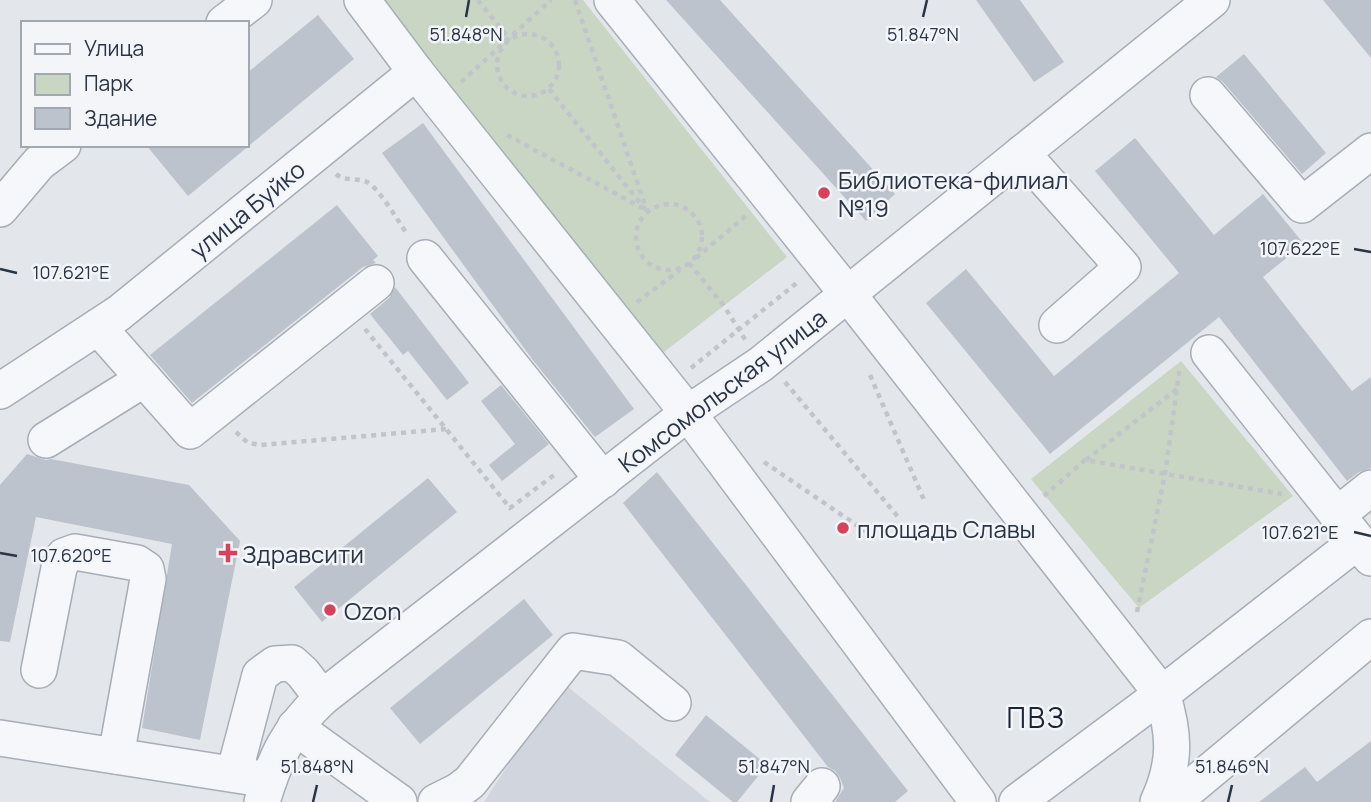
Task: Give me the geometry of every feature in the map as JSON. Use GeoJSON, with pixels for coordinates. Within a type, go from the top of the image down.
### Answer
{"type":"FeatureCollection","features":[{"type":"Feature","properties":{"kind":"street"},"geometry":{"type":"LineString","coordinates":[[227,21],[254,0]]}},
{"type":"Feature","properties":{"kind":"street"},"geometry":{"type":"LineString","coordinates":[[362,0],[416,72],[688,414],[978,802]]}},
{"type":"Feature","properties":{"kind":"street"},"geometry":{"type":"LineString","coordinates":[[612,0],[848,294],[1162,694],[1171,722],[1173,747],[1165,786],[1158,802]]}},
{"type":"Feature","properties":{"kind":"street","name":"Комсомольская улица"},"geometry":{"type":"LineString","coordinates":[[265,791],[284,744],[295,727],[322,698],[593,467],[688,414],[761,364],[1022,153],[1176,11],[1212,0]]}},
{"type":"Feature","properties":{"kind":"street","name":"улица Буйко"},"geometry":{"type":"LineString","coordinates":[[0,391],[119,313],[416,72]]}},
{"type":"Feature","properties":{"kind":"street"},"geometry":{"type":"LineString","coordinates":[[1208,95],[1301,205],[1371,151]]}},
{"type":"Feature","properties":{"kind":"street"},"geometry":{"type":"LineString","coordinates":[[0,209],[39,163],[60,147]]}},
{"type":"Feature","properties":{"kind":"street"},"geometry":{"type":"LineString","coordinates":[[1022,153],[1122,267],[1057,325]]}},
{"type":"Feature","properties":{"kind":"street"},"geometry":{"type":"LineString","coordinates":[[425,258],[593,467]]}},
{"type":"Feature","properties":{"kind":"street"},"geometry":{"type":"LineString","coordinates":[[98,327],[190,431],[376,283]]}},
{"type":"Feature","properties":{"kind":"street"},"geometry":{"type":"LineString","coordinates":[[1195,357],[1356,538]]}},
{"type":"Feature","properties":{"kind":"street"},"geometry":{"type":"LineString","coordinates":[[46,440],[144,379]]}},
{"type":"Feature","properties":{"kind":"street"},"geometry":{"type":"LineString","coordinates":[[1017,802],[1162,694],[1356,538],[1371,488]]}},
{"type":"Feature","properties":{"kind":"street"},"geometry":{"type":"LineString","coordinates":[[39,670],[59,568],[64,555],[75,552],[137,564],[146,569],[148,579],[116,756]]}},
{"type":"Feature","properties":{"kind":"street"},"geometry":{"type":"LineString","coordinates":[[1173,802],[1371,637]]}},
{"type":"Feature","properties":{"kind":"street"},"geometry":{"type":"LineString","coordinates":[[436,802],[470,782],[573,651],[618,658],[673,703]]}},
{"type":"Feature","properties":{"kind":"street"},"geometry":{"type":"LineString","coordinates":[[234,774],[260,675],[275,664],[292,663],[322,698]]}},
{"type":"Feature","properties":{"kind":"street"},"geometry":{"type":"LineString","coordinates":[[295,727],[399,802]]}},
{"type":"Feature","properties":{"kind":"street"},"geometry":{"type":"LineString","coordinates":[[0,738],[234,774],[265,791]]}},
{"type":"Feature","properties":{"kind":"path"},"geometry":{"type":"LineString","coordinates":[[478,0],[510,40]]}},
{"type":"Feature","properties":{"kind":"path"},"geometry":{"type":"LineString","coordinates":[[452,90],[551,0]]}},
{"type":"Feature","properties":{"kind":"path"},"geometry":{"type":"LineString","coordinates":[[575,0],[648,212]]}},
{"type":"Feature","properties":{"kind":"path"},"geometry":{"type":"LineString","coordinates":[[520,35],[541,36],[556,50],[560,71],[549,89],[531,97],[520,96],[504,85],[499,76],[498,56],[510,40],[520,35]]}},
{"type":"Feature","properties":{"kind":"path"},"geometry":{"type":"LineString","coordinates":[[549,89],[648,212]]}},
{"type":"Feature","properties":{"kind":"path"},"geometry":{"type":"LineString","coordinates":[[503,132],[648,212]]}},
{"type":"Feature","properties":{"kind":"path"},"geometry":{"type":"LineString","coordinates":[[315,154],[340,177],[357,178],[370,183],[425,258]]}},
{"type":"Feature","properties":{"kind":"path"},"geometry":{"type":"LineString","coordinates":[[667,204],[677,205],[694,216],[699,225],[701,246],[689,263],[679,269],[668,270],[647,262],[636,242],[636,231],[640,220],[648,212],[667,204]]}},
{"type":"Feature","properties":{"kind":"path"},"geometry":{"type":"LineString","coordinates":[[629,308],[751,212]]}},
{"type":"Feature","properties":{"kind":"path"},"geometry":{"type":"LineString","coordinates":[[689,263],[724,306],[761,364],[784,382],[899,519]]}},
{"type":"Feature","properties":{"kind":"path"},"geometry":{"type":"LineString","coordinates":[[346,306],[510,508],[593,467]]}},
{"type":"Feature","properties":{"kind":"path"},"geometry":{"type":"LineString","coordinates":[[1119,639],[1139,608],[1165,474],[1177,389],[1195,357]]}},
{"type":"Feature","properties":{"kind":"path"},"geometry":{"type":"LineString","coordinates":[[866,366],[924,500]]}},
{"type":"Feature","properties":{"kind":"path"},"geometry":{"type":"LineString","coordinates":[[1022,515],[1085,460],[1177,389]]}},
{"type":"Feature","properties":{"kind":"path"},"geometry":{"type":"LineString","coordinates":[[217,409],[238,435],[248,443],[261,445],[447,428]]}},
{"type":"Feature","properties":{"kind":"path"},"geometry":{"type":"LineString","coordinates":[[753,454],[874,537]]}},
{"type":"Feature","properties":{"kind":"path"},"geometry":{"type":"LineString","coordinates":[[1085,460],[1293,496]]}},
{"type":"Feature","properties":{"kind":"shaded area"},"geometry":{"type":"Polygon","coordinates":[[[562,682],[710,802],[484,802],[562,682]]]}},
{"type":"Feature","properties":{"kind":"green space"},"geometry":{"type":"Polygon","coordinates":[[[361,0],[583,0],[787,257],[655,359],[361,0]]]}},
{"type":"Feature","properties":{"kind":"green space"},"geometry":{"type":"Polygon","coordinates":[[[1181,361],[1293,496],[1139,608],[1031,479],[1181,361]]]}},
{"type":"Feature","properties":{"kind":"building"},"geometry":{"type":"Polygon","coordinates":[[[666,0],[720,0],[895,194],[866,221],[666,0]]]}},
{"type":"Feature","properties":{"kind":"building"},"geometry":{"type":"Polygon","coordinates":[[[976,0],[1020,0],[1064,62],[1034,82],[976,0]]]}},
{"type":"Feature","properties":{"kind":"building"},"geometry":{"type":"Polygon","coordinates":[[[1323,0],[1371,0],[1371,58],[1323,0]]]}},
{"type":"Feature","properties":{"kind":"building"},"geometry":{"type":"Polygon","coordinates":[[[318,15],[354,59],[248,146],[248,72],[318,15]]]}},
{"type":"Feature","properties":{"kind":"building"},"geometry":{"type":"Polygon","coordinates":[[[1244,54],[1326,153],[1302,174],[1216,77],[1244,54]]]}},
{"type":"Feature","properties":{"kind":"building"},"geometry":{"type":"Polygon","coordinates":[[[423,123],[634,409],[595,437],[532,359],[382,153],[423,123]]]}},
{"type":"Feature","properties":{"kind":"building"},"geometry":{"type":"Polygon","coordinates":[[[1135,138],[1214,235],[1263,194],[1304,244],[1263,277],[1352,391],[1371,377],[1371,468],[1359,472],[1347,481],[1219,317],[1050,454],[926,303],[966,269],[1054,376],[1179,273],[1095,171],[1135,138]]]}},
{"type":"Feature","properties":{"kind":"building"},"geometry":{"type":"Polygon","coordinates":[[[148,147],[247,147],[188,196],[148,147]]]}},
{"type":"Feature","properties":{"kind":"building"},"geometry":{"type":"Polygon","coordinates":[[[337,205],[378,256],[373,260],[376,263],[363,267],[192,403],[150,355],[337,205]]]}},
{"type":"Feature","properties":{"kind":"building"},"geometry":{"type":"Polygon","coordinates":[[[395,287],[469,383],[447,400],[408,351],[403,355],[370,314],[389,298],[395,287]]]}},
{"type":"Feature","properties":{"kind":"building"},"geometry":{"type":"Polygon","coordinates":[[[501,385],[549,444],[502,481],[489,465],[515,444],[481,401],[501,385]]]}},
{"type":"Feature","properties":{"kind":"building"},"geometry":{"type":"Polygon","coordinates":[[[27,454],[46,460],[189,485],[240,541],[200,740],[142,728],[172,544],[36,517],[10,642],[0,641],[0,485],[27,454]]]}},
{"type":"Feature","properties":{"kind":"building"},"geometry":{"type":"Polygon","coordinates":[[[657,472],[908,791],[895,802],[835,802],[844,788],[840,778],[828,767],[623,503],[657,472]]]}},
{"type":"Feature","properties":{"kind":"building"},"geometry":{"type":"Polygon","coordinates":[[[428,478],[457,512],[322,622],[294,587],[428,478]]]}},
{"type":"Feature","properties":{"kind":"building"},"geometry":{"type":"Polygon","coordinates":[[[524,599],[553,635],[420,744],[390,708],[524,599]]]}},
{"type":"Feature","properties":{"kind":"building"},"geometry":{"type":"Polygon","coordinates":[[[706,715],[767,765],[737,802],[733,802],[675,755],[706,715]]]}},
{"type":"Feature","properties":{"kind":"building"},"geometry":{"type":"Polygon","coordinates":[[[1371,741],[1371,802],[1259,802],[1305,767],[1317,782],[1371,741]]]}},
{"type":"Feature","properties":{"kind":"place","name":"Библиотека-филиал №19"},"geometry":{"type":"Point","coordinates":[824,193]}},
{"type":"Feature","properties":{"kind":"place","name":"площадь Славы"},"geometry":{"type":"Point","coordinates":[843,528]}},
{"type":"Feature","properties":{"kind":"place","name":"Здравсити"},"geometry":{"type":"Point","coordinates":[228,553]}},
{"type":"Feature","properties":{"kind":"place","name":"Ozon"},"geometry":{"type":"Point","coordinates":[330,610]}},
{"type":"Feature","properties":{"kind":"district","name":"ПВЗ"},"geometry":{"type":"Point","coordinates":[1036,717]}}]}
